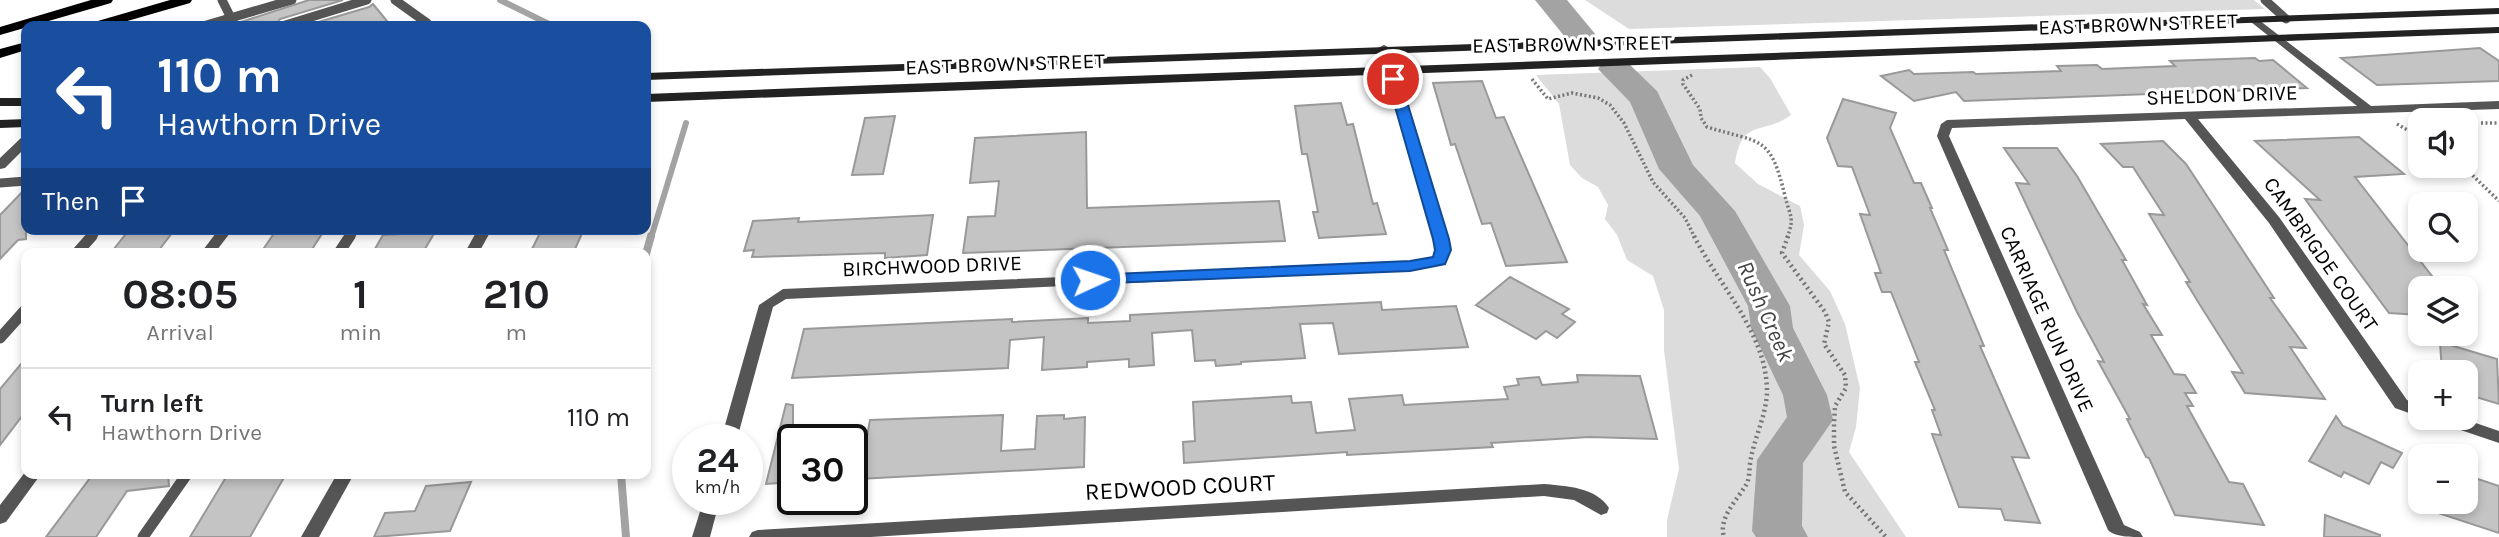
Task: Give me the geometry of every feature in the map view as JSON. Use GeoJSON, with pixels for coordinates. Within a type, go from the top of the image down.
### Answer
{"type":"FeatureCollection","features":[{"type":"Feature","properties":{"kind":"main road"},"geometry":{"type":"LineString","coordinates":[[34,21],[106,0]]}},
{"type":"Feature","properties":{"kind":"main road"},"geometry":{"type":"LineString","coordinates":[[113,21],[186,0]]}},
{"type":"Feature","properties":{"kind":"main road","name":"EAST BROWN STREET"},"geometry":{"type":"LineString","coordinates":[[651,77],[1384,48],[1623,43],[2499,11]]}},
{"type":"Feature","properties":{"kind":"main road"},"geometry":{"type":"LineString","coordinates":[[0,31],[21,25]]}},
{"type":"Feature","properties":{"kind":"main road","name":"EAST BROWN STREET"},"geometry":{"type":"LineString","coordinates":[[651,98],[1115,78],[1646,62],[2499,30]]}},
{"type":"Feature","properties":{"kind":"main road"},"geometry":{"type":"LineString","coordinates":[[0,54],[21,48]]}},
{"type":"Feature","properties":{"kind":"main road"},"geometry":{"type":"LineString","coordinates":[[1115,58],[1115,78]]}},
{"type":"Feature","properties":{"kind":"main road"},"geometry":{"type":"LineString","coordinates":[[0,102],[21,102]]}},
{"type":"Feature","properties":{"kind":"main road"},"geometry":{"type":"LineString","coordinates":[[0,124],[21,123]]}},
{"type":"Feature","properties":{"kind":"street"},"geometry":{"type":"LineString","coordinates":[[2255,20],[2368,109]]}},
{"type":"Feature","properties":{"kind":"street"},"geometry":{"type":"LineString","coordinates":[[1384,48],[1390,68]]}},
{"type":"Feature","properties":{"kind":"street","name":"BIRCHWOOD DRIVE"},"geometry":{"type":"LineString","coordinates":[[733,424],[766,305],[783,293],[1410,266],[1439,261],[1443,250],[1441,239],[1390,68]]}},
{"type":"Feature","properties":{"kind":"street","name":"SHELDON DRIVE"},"geometry":{"type":"LineString","coordinates":[[1947,124],[2499,104]]}},
{"type":"Feature","properties":{"kind":"street","name":"CAMBRIGDE COURT"},"geometry":{"type":"LineString","coordinates":[[2189,116],[2221,151],[2280,228],[2401,404],[2408,407]]}},
{"type":"Feature","properties":{"kind":"street","name":"CARRIAGE RUN DRIVE"},"geometry":{"type":"LineString","coordinates":[[1947,124],[1943,136],[2117,530],[2134,537]]}},
{"type":"Feature","properties":{"kind":"street"},"geometry":{"type":"LineString","coordinates":[[0,165],[21,145]]}},
{"type":"Feature","properties":{"kind":"street"},"geometry":{"type":"LineString","coordinates":[[2478,430],[2499,437]]}},
{"type":"Feature","properties":{"kind":"street"},"geometry":{"type":"LineString","coordinates":[[0,517],[29,479]]}},
{"type":"Feature","properties":{"kind":"street"},"geometry":{"type":"LineString","coordinates":[[310,537],[343,479]]}},
{"type":"Feature","properties":{"kind":"street","name":"REDWOOD COURT"},"geometry":{"type":"LineString","coordinates":[[758,537],[1544,490],[1577,494],[1601,508]]}},
{"type":"Feature","properties":{"kind":"street"},"geometry":{"type":"LineString","coordinates":[[701,537],[707,515]]}},
{"type":"Feature","properties":{"kind":"lane"},"geometry":{"type":"LineString","coordinates":[[222,0],[232,21]]}},
{"type":"Feature","properties":{"kind":"lane"},"geometry":{"type":"LineString","coordinates":[[236,21],[292,0]]}},
{"type":"Feature","properties":{"kind":"lane"},"geometry":{"type":"LineString","coordinates":[[298,21],[366,0]]}},
{"type":"Feature","properties":{"kind":"lane"},"geometry":{"type":"LineString","coordinates":[[395,0],[424,21]]}},
{"type":"Feature","properties":{"kind":"lane"},"geometry":{"type":"LineString","coordinates":[[2265,0],[2286,19]]}},
{"type":"Feature","properties":{"kind":"lane"},"geometry":{"type":"LineString","coordinates":[[0,183],[21,181]]}},
{"type":"Feature","properties":{"kind":"lane"},"geometry":{"type":"LineString","coordinates":[[0,338],[21,315]]}},
{"type":"Feature","properties":{"kind":"lane"},"geometry":{"type":"LineString","coordinates":[[143,537],[184,479]]}},
{"type":"Feature","properties":{"kind":"path"},"geometry":{"type":"LineString","coordinates":[[1700,73],[1683,80],[1683,84],[1700,109],[1701,118],[1707,127],[1762,144],[1771,152],[1779,171],[1785,202],[1794,219],[1782,253],[1825,312],[1829,322],[1824,344],[1845,375],[1846,388],[1835,406],[1834,424],[1834,446],[1844,492],[1886,537]]}},
{"type":"Feature","properties":{"kind":"path"},"geometry":{"type":"LineString","coordinates":[[1520,75],[1531,78],[1548,99],[1572,93],[1598,98],[1610,105],[1624,122],[1653,182],[1685,218],[1706,260],[1737,304],[1753,339],[1764,364],[1767,393],[1750,462],[1749,481],[1726,515],[1721,531],[1724,537]]}},
{"type":"Feature","properties":{"kind":"path"},"geometry":{"type":"LineString","coordinates":[[2393,122],[2408,130]]}},
{"type":"Feature","properties":{"kind":"path"},"geometry":{"type":"LineString","coordinates":[[2475,178],[2499,201]]}},
{"type":"Feature","properties":{"kind":"shaded area"},"geometry":{"type":"Polygon","coordinates":[[[1585,0],[2254,0],[2265,9],[1629,29],[1585,0]]]}},
{"type":"Feature","properties":{"kind":"shaded area"},"geometry":{"type":"Polygon","coordinates":[[[1760,67],[1770,78],[1791,115],[1748,133],[1738,149],[1735,163],[1758,184],[1800,206],[1804,225],[1799,255],[1830,291],[1845,324],[1860,388],[1856,427],[1849,452],[1906,537],[1667,537],[1667,520],[1679,469],[1664,350],[1664,310],[1653,276],[1627,260],[1617,235],[1605,219],[1608,205],[1598,187],[1582,178],[1570,165],[1559,104],[1536,75],[1760,67]]]}},
{"type":"Feature","properties":{"kind":"building"},"geometry":{"type":"Polygon","coordinates":[[[309,0],[343,0],[279,21],[244,21],[309,0]]]}},
{"type":"Feature","properties":{"kind":"building"},"geometry":{"type":"Polygon","coordinates":[[[373,4],[387,21],[322,21],[373,4]]]}},
{"type":"Feature","properties":{"kind":"building"},"geometry":{"type":"Polygon","coordinates":[[[2480,48],[2499,61],[2499,81],[2377,85],[2341,58],[2480,48]]]}},
{"type":"Feature","properties":{"kind":"building"},"geometry":{"type":"Polygon","coordinates":[[[2255,58],[2259,61],[2273,60],[2307,88],[1964,101],[1956,92],[1914,101],[1881,76],[1909,70],[1914,74],[1976,74],[2061,71],[2057,66],[2097,65],[2102,69],[2175,66],[2170,61],[2255,58]]]}},
{"type":"Feature","properties":{"kind":"building"},"geometry":{"type":"Polygon","coordinates":[[[1482,81],[1496,118],[1504,117],[1567,262],[1506,266],[1491,223],[1482,224],[1455,144],[1451,145],[1433,83],[1482,81]]]}},
{"type":"Feature","properties":{"kind":"building"},"geometry":{"type":"Polygon","coordinates":[[[1843,99],[1896,113],[1890,128],[1914,183],[1921,183],[1932,208],[1948,250],[1944,250],[1984,346],[1980,346],[2029,458],[2012,457],[2040,523],[2005,520],[2001,509],[1959,507],[1932,434],[1941,435],[1932,410],[1935,410],[1915,362],[1919,362],[1891,292],[1882,292],[1875,273],[1881,273],[1860,214],[1870,215],[1852,167],[1838,166],[1827,138],[1843,99]]]}},
{"type":"Feature","properties":{"kind":"building"},"geometry":{"type":"Polygon","coordinates":[[[1341,103],[1347,125],[1353,124],[1373,204],[1377,203],[1386,234],[1319,238],[1313,212],[1318,212],[1307,154],[1302,154],[1295,106],[1341,103]]]}},
{"type":"Feature","properties":{"kind":"building"},"geometry":{"type":"Polygon","coordinates":[[[895,116],[883,174],[852,175],[865,118],[895,116]]]}},
{"type":"Feature","properties":{"kind":"building"},"geometry":{"type":"Polygon","coordinates":[[[1086,132],[1087,208],[1279,201],[1285,241],[963,253],[968,217],[995,216],[999,181],[970,183],[975,138],[1086,132]]]}},
{"type":"Feature","properties":{"kind":"building"},"geometry":{"type":"Polygon","coordinates":[[[2359,137],[2404,174],[2355,177],[2408,245],[2408,262],[2421,262],[2432,276],[2408,276],[2408,314],[2389,313],[2305,199],[2320,200],[2255,141],[2359,137]]]}},
{"type":"Feature","properties":{"kind":"building"},"geometry":{"type":"Polygon","coordinates":[[[2163,141],[2186,164],[2274,298],[2270,298],[2306,348],[2290,347],[2325,399],[2245,393],[2232,372],[2243,373],[2186,282],[2190,282],[2149,214],[2164,215],[2133,167],[2123,167],[2101,144],[2163,141]]]}},
{"type":"Feature","properties":{"kind":"building"},"geometry":{"type":"Polygon","coordinates":[[[2004,148],[2057,148],[2077,176],[2126,260],[2122,260],[2147,305],[2143,304],[2162,335],[2151,335],[2174,374],[2185,375],[2196,393],[2185,393],[2193,406],[2187,406],[2229,482],[2243,484],[2264,525],[2175,515],[2149,458],[2146,457],[2127,419],[2130,419],[2098,361],[2104,362],[2077,312],[2016,183],[2029,184],[2004,148]]]}},
{"type":"Feature","properties":{"kind":"building"},"geometry":{"type":"Polygon","coordinates":[[[21,193],[21,235],[26,235],[26,239],[18,240],[0,259],[0,215],[21,193]]]}},
{"type":"Feature","properties":{"kind":"building"},"geometry":{"type":"Polygon","coordinates":[[[933,215],[927,255],[885,258],[885,253],[752,257],[754,250],[744,251],[753,221],[799,218],[798,222],[933,215]]]}},
{"type":"Feature","properties":{"kind":"building"},"geometry":{"type":"Polygon","coordinates":[[[125,235],[170,235],[161,248],[115,248],[125,235]]]}},
{"type":"Feature","properties":{"kind":"building"},"geometry":{"type":"Polygon","coordinates":[[[273,235],[321,235],[313,248],[264,248],[273,235]]]}},
{"type":"Feature","properties":{"kind":"building"},"geometry":{"type":"Polygon","coordinates":[[[383,235],[433,235],[426,248],[375,248],[383,235]]]}},
{"type":"Feature","properties":{"kind":"building"},"geometry":{"type":"Polygon","coordinates":[[[539,235],[581,235],[575,248],[532,248],[539,235]]]}},
{"type":"Feature","properties":{"kind":"building"},"geometry":{"type":"Polygon","coordinates":[[[1510,277],[1569,309],[1562,314],[1575,322],[1557,338],[1546,331],[1536,339],[1476,305],[1510,277]]]}},
{"type":"Feature","properties":{"kind":"building"},"geometry":{"type":"Polygon","coordinates":[[[1381,302],[1382,310],[1456,306],[1468,347],[1339,354],[1333,323],[1300,324],[1305,358],[1216,366],[1215,360],[1195,361],[1192,330],[1152,333],[1154,365],[1129,367],[1129,359],[1087,362],[1087,367],[1042,370],[1044,337],[1010,340],[1008,368],[792,378],[804,329],[1012,319],[1012,322],[1088,318],[1088,323],[1130,321],[1130,315],[1381,302]]]}},
{"type":"Feature","properties":{"kind":"building"},"geometry":{"type":"Polygon","coordinates":[[[2440,346],[2453,346],[2497,359],[2499,404],[2478,398],[2478,360],[2441,360],[2440,346]]]}},
{"type":"Feature","properties":{"kind":"building"},"geometry":{"type":"Polygon","coordinates":[[[21,364],[21,418],[0,445],[0,389],[21,364]]]}},
{"type":"Feature","properties":{"kind":"building"},"geometry":{"type":"Polygon","coordinates":[[[1577,375],[1640,376],[1657,439],[1589,437],[1491,443],[1493,447],[1347,455],[1347,452],[1184,463],[1183,442],[1195,441],[1193,402],[1291,396],[1292,403],[1311,402],[1316,433],[1355,430],[1349,399],[1402,395],[1404,405],[1508,399],[1504,387],[1519,385],[1517,379],[1539,377],[1542,385],[1578,382],[1577,375]]]}},
{"type":"Feature","properties":{"kind":"building"},"geometry":{"type":"Polygon","coordinates":[[[786,404],[793,405],[793,424],[781,424],[786,404]]]}},
{"type":"Feature","properties":{"kind":"building"},"geometry":{"type":"Polygon","coordinates":[[[1003,415],[1001,451],[1035,449],[1037,416],[1064,415],[1064,419],[1085,417],[1084,467],[868,479],[870,420],[1003,415]]]}},
{"type":"Feature","properties":{"kind":"building"},"geometry":{"type":"Polygon","coordinates":[[[2336,416],[2343,426],[2402,453],[2393,468],[2381,462],[2369,484],[2344,472],[2341,477],[2309,461],[2336,416]]]}},
{"type":"Feature","properties":{"kind":"building"},"geometry":{"type":"Polygon","coordinates":[[[777,440],[777,483],[766,484],[777,440]]]}},
{"type":"Feature","properties":{"kind":"building"},"geometry":{"type":"Polygon","coordinates":[[[89,479],[168,479],[169,486],[127,491],[96,537],[46,537],[89,479]]]}},
{"type":"Feature","properties":{"kind":"building"},"geometry":{"type":"Polygon","coordinates":[[[225,479],[283,479],[250,537],[190,537],[225,479]]]}},
{"type":"Feature","properties":{"kind":"building"},"geometry":{"type":"Polygon","coordinates":[[[2478,479],[2499,486],[2499,533],[2441,514],[2478,514],[2478,479]]]}},
{"type":"Feature","properties":{"kind":"building"},"geometry":{"type":"Polygon","coordinates":[[[471,482],[450,531],[374,537],[385,513],[415,511],[426,486],[471,482]]]}},
{"type":"Feature","properties":{"kind":"building"},"geometry":{"type":"Polygon","coordinates":[[[2325,515],[2380,535],[2380,537],[2324,537],[2325,515]]]}},
{"type":"Feature","properties":{"kind":"waterway"},"geometry":{"type":"LineString","coordinates":[[500,0],[543,21]]}},
{"type":"Feature","properties":{"kind":"waterway","name":"Rush Creek"},"geometry":{"type":"LineString","coordinates":[[1550,0],[1580,35]]}},
{"type":"Feature","properties":{"kind":"waterway","name":"Rush Creek"},"geometry":{"type":"LineString","coordinates":[[1615,69],[1645,98],[1677,169],[1716,211],[1769,306],[1772,328],[1805,395],[1810,420],[1780,460],[1777,531],[1783,537]]}},
{"type":"Feature","properties":{"kind":"waterway"},"geometry":{"type":"LineString","coordinates":[[651,238],[686,123]]}},
{"type":"Feature","properties":{"kind":"waterway"},"geometry":{"type":"LineString","coordinates":[[648,248],[651,236]]}},
{"type":"Feature","properties":{"kind":"waterway"},"geometry":{"type":"LineString","coordinates":[[621,479],[626,537]]}},
{"type":"Feature","properties":{"kind":"route"},"geometry":{"type":"LineString","coordinates":[[1090,280],[1410,266],[1439,261],[1443,250],[1441,239],[1393,79]]}}]}
